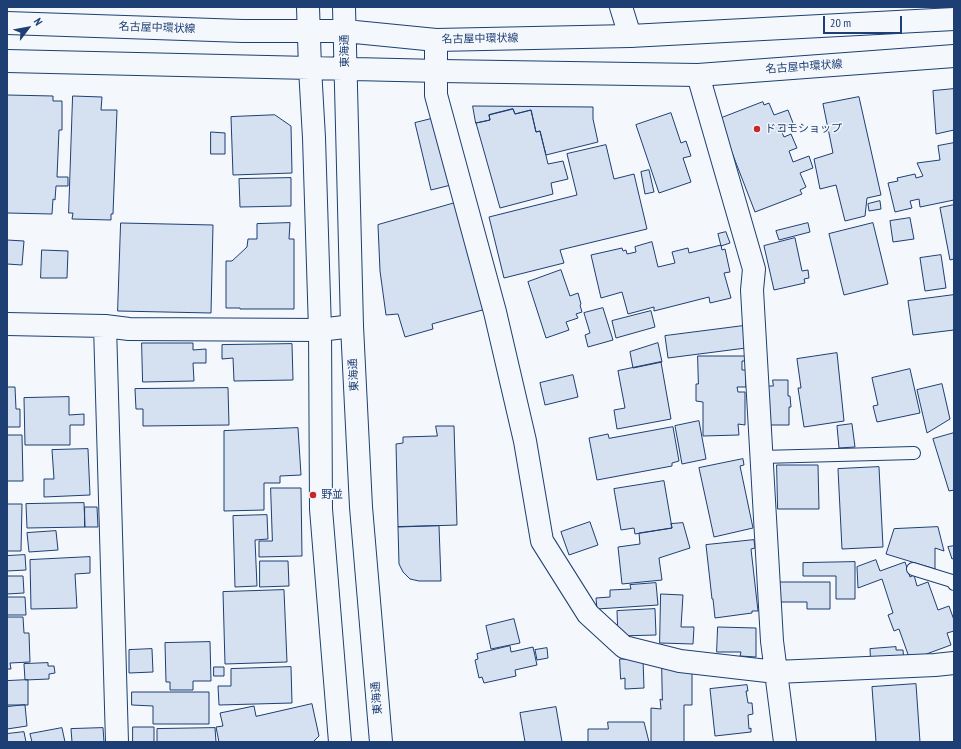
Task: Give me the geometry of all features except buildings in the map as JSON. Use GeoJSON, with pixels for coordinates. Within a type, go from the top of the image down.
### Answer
{"type":"FeatureCollection","features":[{"type":"Feature","properties":{"kind":"main road"},"geometry":{"type":"LineString","coordinates":[[308,7],[320,330],[321,509],[340,742]]}},
{"type":"Feature","properties":{"kind":"main road","name":"東海通"},"geometry":{"type":"LineString","coordinates":[[344,7],[352,326],[361,507],[381,742]]}},
{"type":"Feature","properties":{"kind":"main road"},"geometry":{"type":"LineString","coordinates":[[621,7],[630,36]]}},
{"type":"Feature","properties":{"kind":"main road","name":"名古屋中環状線"},"geometry":{"type":"LineString","coordinates":[[7,23],[345,32],[436,40],[630,36],[954,19]]}},
{"type":"Feature","properties":{"kind":"main road"},"geometry":{"type":"LineString","coordinates":[[436,40],[436,95],[495,312],[523,433],[542,541],[588,614],[624,647],[680,661],[776,672],[934,666],[954,663]]}},
{"type":"Feature","properties":{"kind":"main road","name":"名古屋中環状線"},"geometry":{"type":"LineString","coordinates":[[7,61],[435,71],[698,75],[954,56]]}},
{"type":"Feature","properties":{"kind":"main road"},"geometry":{"type":"LineString","coordinates":[[698,75],[754,269],[752,290],[772,641],[785,742]]}},
{"type":"Feature","properties":{"kind":"main road"},"geometry":{"type":"LineString","coordinates":[[7,324],[105,326],[129,328],[320,330],[352,326]]}},
{"type":"Feature","properties":{"kind":"main road"},"geometry":{"type":"LineString","coordinates":[[105,326],[117,742]]}},
{"type":"Feature","properties":{"kind":"lane"},"geometry":{"type":"LineString","coordinates":[[761,457],[914,453]]}},
{"type":"Feature","properties":{"kind":"lane"},"geometry":{"type":"LineString","coordinates":[[913,568],[952,581],[954,584]]}},
{"type":"Feature","properties":{"kind":"place","name":"ドコモショップ"},"geometry":{"type":"Point","coordinates":[757,129]}},
{"type":"Feature","properties":{"kind":"place","name":"野並"},"geometry":{"type":"Point","coordinates":[313,495]}}]}
